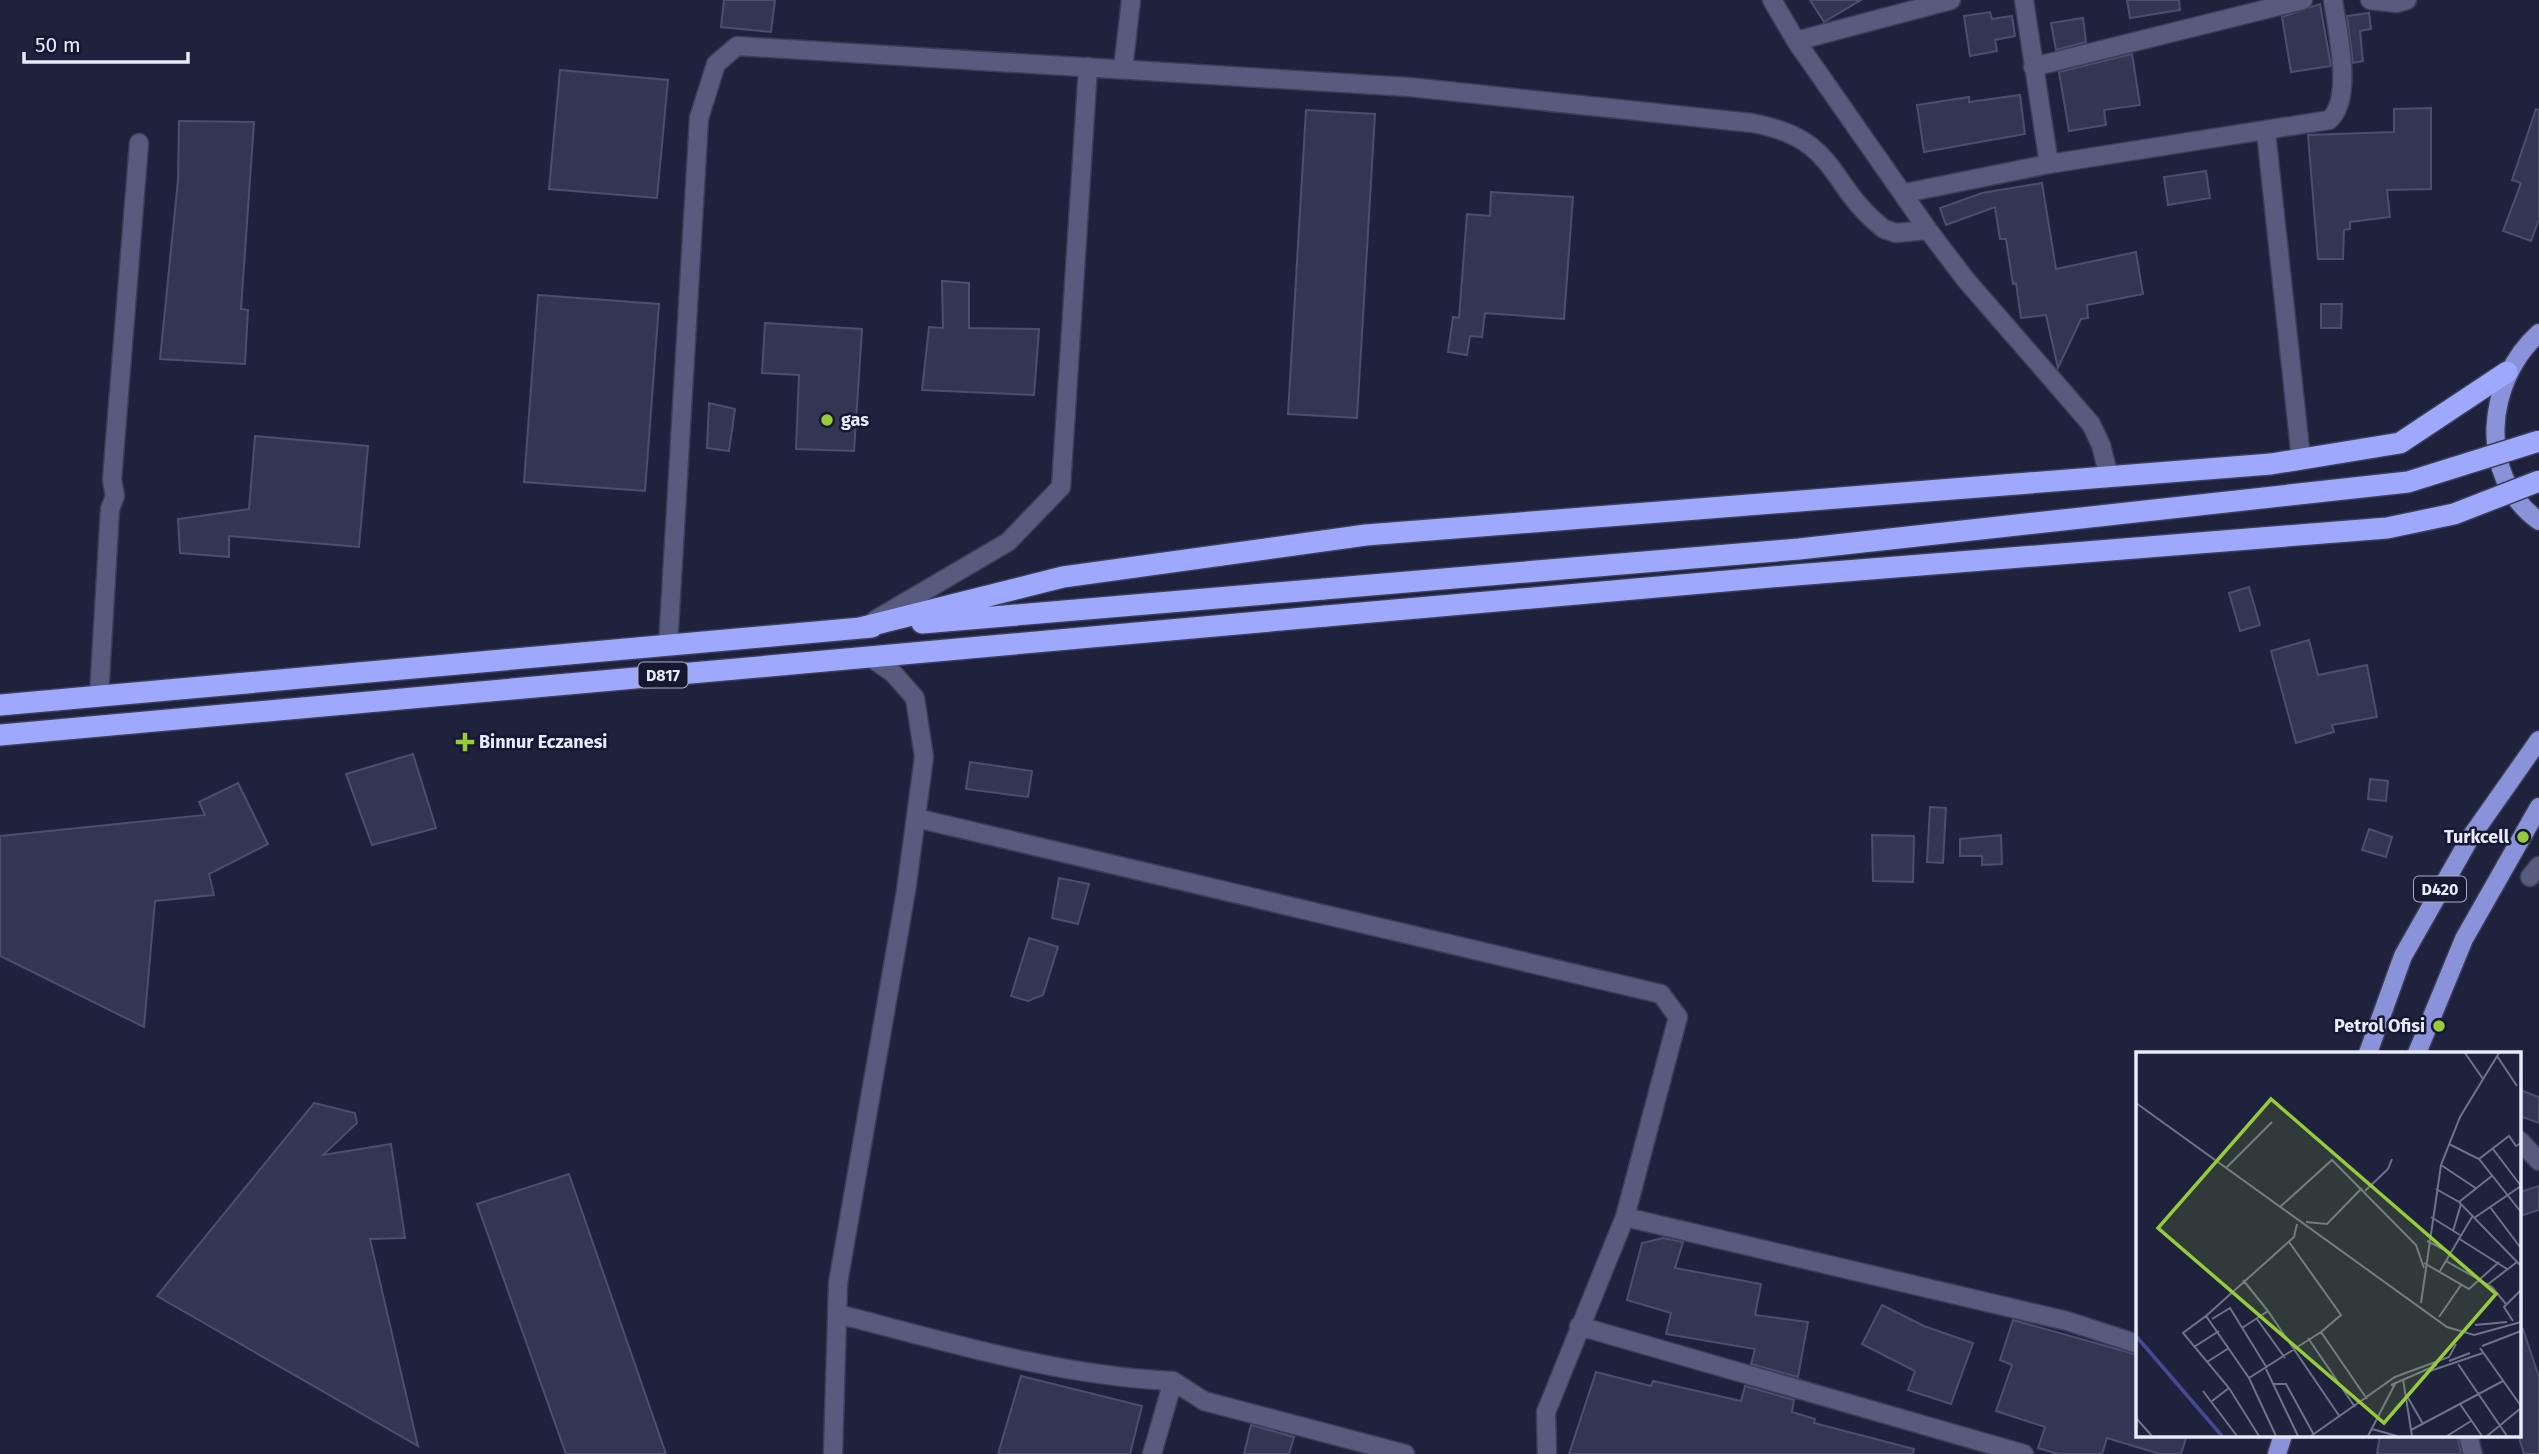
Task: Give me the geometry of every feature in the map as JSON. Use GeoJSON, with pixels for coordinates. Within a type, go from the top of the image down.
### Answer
{"type":"FeatureCollection","features":[{"type":"Feature","properties":{"kind":"highway"},"geometry":{"type":"LineString","coordinates":[[860,628],[1062,577],[1366,535],[2109,477],[2301,459],[2400,443],[2507,372]]}},
{"type":"Feature","properties":{"kind":"highway","name":"D817"},"geometry":{"type":"LineString","coordinates":[[0,705],[860,628],[1799,549],[2408,482],[2539,441]]}},
{"type":"Feature","properties":{"kind":"highway","name":"D817"},"geometry":{"type":"LineString","coordinates":[[0,735],[1795,575],[2386,528],[2454,514],[2539,481]]}},
{"type":"Feature","properties":{"kind":"main road"},"geometry":{"type":"LineString","coordinates":[[2539,333],[2525,345],[2507,372],[2495,410],[2496,448],[2508,485],[2539,521]]}},
{"type":"Feature","properties":{"kind":"main road","name":"D420"},"geometry":{"type":"LineString","coordinates":[[2368,1052],[2403,956],[2470,838],[2539,740]]}},
{"type":"Feature","properties":{"kind":"main road","name":"D420"},"geometry":{"type":"LineString","coordinates":[[2417,1052],[2464,939],[2539,807]]}},
{"type":"Feature","properties":{"kind":"main road"},"geometry":{"type":"LineString","coordinates":[[2277,1454],[2283,1436]]}},
{"type":"Feature","properties":{"kind":"street"},"geometry":{"type":"LineString","coordinates":[[1124,69],[1131,0]]}},
{"type":"Feature","properties":{"kind":"street"},"geometry":{"type":"LineString","coordinates":[[1772,0],[1796,41],[1905,193],[1928,230],[1995,314],[2078,406],[2101,445],[2109,477]]}},
{"type":"Feature","properties":{"kind":"street"},"geometry":{"type":"LineString","coordinates":[[1796,41],[1951,0]]}},
{"type":"Feature","properties":{"kind":"street"},"geometry":{"type":"LineString","coordinates":[[2024,0],[2049,164]]}},
{"type":"Feature","properties":{"kind":"street"},"geometry":{"type":"LineString","coordinates":[[2033,67],[2303,0]]}},
{"type":"Feature","properties":{"kind":"street"},"geometry":{"type":"LineString","coordinates":[[1905,193],[2049,164],[2329,120],[2339,109],[2342,88],[2333,0]]}},
{"type":"Feature","properties":{"kind":"street"},"geometry":{"type":"LineString","coordinates":[[2370,0],[2396,3],[2407,0]]}},
{"type":"Feature","properties":{"kind":"street"},"geometry":{"type":"LineString","coordinates":[[668,646],[699,118],[716,64],[737,47],[1409,87],[1670,113],[1777,128],[1814,146],[1864,210],[1884,229],[1896,233],[1928,230]]}},
{"type":"Feature","properties":{"kind":"street"},"geometry":{"type":"LineString","coordinates":[[860,628],[1008,542],[1061,487],[1088,67]]}},
{"type":"Feature","properties":{"kind":"street"},"geometry":{"type":"LineString","coordinates":[[2266,132],[2301,459]]}},
{"type":"Feature","properties":{"kind":"street"},"geometry":{"type":"LineString","coordinates":[[99,696],[110,509],[116,496],[112,480],[139,143]]}},
{"type":"Feature","properties":{"kind":"street"},"geometry":{"type":"LineString","coordinates":[[834,1454],[838,1283],[924,757],[915,698],[893,673],[870,657]]}},
{"type":"Feature","properties":{"kind":"street"},"geometry":{"type":"LineString","coordinates":[[916,818],[1661,994],[1678,1017],[1625,1217],[1546,1412],[1547,1454]]}},
{"type":"Feature","properties":{"kind":"street"},"geometry":{"type":"LineString","coordinates":[[2522,1142],[2539,1148]]}},
{"type":"Feature","properties":{"kind":"street"},"geometry":{"type":"LineString","coordinates":[[2522,1143],[2539,1161]]}},
{"type":"Feature","properties":{"kind":"street"},"geometry":{"type":"LineString","coordinates":[[1625,1217],[2067,1321],[2136,1343]]}},
{"type":"Feature","properties":{"kind":"street"},"geometry":{"type":"LineString","coordinates":[[838,1314],[997,1354],[1135,1379],[1173,1381],[1205,1401],[1405,1454]]}},
{"type":"Feature","properties":{"kind":"street"},"geometry":{"type":"LineString","coordinates":[[1579,1326],[2024,1454]]}},
{"type":"Feature","properties":{"kind":"street"},"geometry":{"type":"LineString","coordinates":[[1152,1454],[1173,1381]]}},
{"type":"Feature","properties":{"kind":"street"},"geometry":{"type":"LineString","coordinates":[[2468,1436],[2473,1454]]}},
{"type":"Feature","properties":{"kind":"building"},"geometry":{"type":"Polygon","coordinates":[[[724,0],[775,0],[771,32],[721,27],[724,0]]]}},
{"type":"Feature","properties":{"kind":"building"},"geometry":{"type":"Polygon","coordinates":[[[1810,0],[1861,0],[1824,22],[1810,0]]]}},
{"type":"Feature","properties":{"kind":"building"},"geometry":{"type":"Polygon","coordinates":[[[2127,0],[2179,0],[2180,10],[2130,18],[2127,0]]]}},
{"type":"Feature","properties":{"kind":"building"},"geometry":{"type":"Polygon","coordinates":[[[2320,4],[2331,66],[2291,72],[2282,17],[2320,4]]]}},
{"type":"Feature","properties":{"kind":"building"},"geometry":{"type":"Polygon","coordinates":[[[1990,12],[1992,19],[2012,16],[2015,36],[1995,40],[1997,51],[1970,56],[1964,16],[1990,12]]]}},
{"type":"Feature","properties":{"kind":"building"},"geometry":{"type":"Polygon","coordinates":[[[2369,13],[2371,29],[2360,31],[2363,61],[2353,63],[2347,16],[2369,13]]]}},
{"type":"Feature","properties":{"kind":"building"},"geometry":{"type":"Polygon","coordinates":[[[2083,18],[2086,42],[2056,50],[2051,23],[2083,18]]]}},
{"type":"Feature","properties":{"kind":"building"},"geometry":{"type":"Polygon","coordinates":[[[2132,54],[2140,105],[2104,110],[2106,125],[2069,131],[2059,72],[2132,54]]]}},
{"type":"Feature","properties":{"kind":"building"},"geometry":{"type":"Polygon","coordinates":[[[560,70],[668,80],[657,198],[549,189],[560,70]]]}},
{"type":"Feature","properties":{"kind":"building"},"geometry":{"type":"Polygon","coordinates":[[[2020,95],[2025,134],[1924,152],[1917,105],[1969,97],[1969,102],[2020,95]]]}},
{"type":"Feature","properties":{"kind":"building"},"geometry":{"type":"Polygon","coordinates":[[[2431,108],[2431,189],[2387,190],[2390,217],[2350,222],[2350,229],[2344,230],[2343,259],[2318,259],[2308,135],[2394,132],[2394,109],[2431,108]]]}},
{"type":"Feature","properties":{"kind":"building"},"geometry":{"type":"Polygon","coordinates":[[[2536,109],[2539,110],[2539,219],[2531,241],[2503,231],[2521,183],[2512,180],[2536,109]]]}},
{"type":"Feature","properties":{"kind":"building"},"geometry":{"type":"Polygon","coordinates":[[[1306,110],[1375,114],[1357,418],[1288,414],[1306,110]]]}},
{"type":"Feature","properties":{"kind":"building"},"geometry":{"type":"Polygon","coordinates":[[[179,121],[254,122],[241,309],[248,310],[245,364],[160,359],[178,180],[179,121]]]}},
{"type":"Feature","properties":{"kind":"building"},"geometry":{"type":"Polygon","coordinates":[[[2206,171],[2210,198],[2168,205],[2164,177],[2206,171]]]}},
{"type":"Feature","properties":{"kind":"building"},"geometry":{"type":"Polygon","coordinates":[[[2042,183],[2056,269],[2136,252],[2143,294],[2087,305],[2088,318],[2081,319],[2058,368],[2046,315],[2021,318],[2006,239],[2000,239],[1995,207],[1946,225],[1940,208],[1982,193],[2042,183]]]}},
{"type":"Feature","properties":{"kind":"building"},"geometry":{"type":"Polygon","coordinates":[[[1491,192],[1573,197],[1564,319],[1485,313],[1482,337],[1470,336],[1467,355],[1448,352],[1453,317],[1459,318],[1467,214],[1490,216],[1491,192]]]}},
{"type":"Feature","properties":{"kind":"building"},"geometry":{"type":"Polygon","coordinates":[[[942,281],[969,283],[969,328],[1039,329],[1034,395],[922,390],[929,327],[943,328],[942,281]]]}},
{"type":"Feature","properties":{"kind":"building"},"geometry":{"type":"Polygon","coordinates":[[[538,295],[659,304],[645,491],[524,482],[538,295]]]}},
{"type":"Feature","properties":{"kind":"building"},"geometry":{"type":"Polygon","coordinates":[[[2321,304],[2342,304],[2341,328],[2321,328],[2321,304]]]}},
{"type":"Feature","properties":{"kind":"building"},"geometry":{"type":"Polygon","coordinates":[[[765,323],[862,329],[854,451],[796,449],[799,375],[762,373],[765,323]]]}},
{"type":"Feature","properties":{"kind":"building"},"geometry":{"type":"Polygon","coordinates":[[[709,403],[735,409],[729,451],[707,448],[709,403]]]}},
{"type":"Feature","properties":{"kind":"building"},"geometry":{"type":"Polygon","coordinates":[[[255,436],[368,446],[359,547],[229,536],[229,557],[180,553],[178,519],[249,509],[255,436]]]}},
{"type":"Feature","properties":{"kind":"building"},"geometry":{"type":"Polygon","coordinates":[[[2249,587],[2260,625],[2240,631],[2229,593],[2249,587]]]}},
{"type":"Feature","properties":{"kind":"building"},"geometry":{"type":"Polygon","coordinates":[[[2309,640],[2318,675],[2367,665],[2377,717],[2332,725],[2334,732],[2296,743],[2271,651],[2309,640]]]}},
{"type":"Feature","properties":{"kind":"building"},"geometry":{"type":"Polygon","coordinates":[[[413,754],[436,828],[372,845],[346,774],[413,754]]]}},
{"type":"Feature","properties":{"kind":"building"},"geometry":{"type":"Polygon","coordinates":[[[970,762],[1032,771],[1028,797],[966,789],[970,762]]]}},
{"type":"Feature","properties":{"kind":"building"},"geometry":{"type":"Polygon","coordinates":[[[2370,779],[2388,781],[2386,801],[2368,799],[2370,779]]]}},
{"type":"Feature","properties":{"kind":"building"},"geometry":{"type":"Polygon","coordinates":[[[238,783],[268,844],[209,874],[214,895],[155,901],[144,1027],[0,956],[0,836],[205,815],[199,802],[238,783]]]}},
{"type":"Feature","properties":{"kind":"building"},"geometry":{"type":"Polygon","coordinates":[[[1930,807],[1946,808],[1943,863],[1927,862],[1930,807]]]}},
{"type":"Feature","properties":{"kind":"building"},"geometry":{"type":"Polygon","coordinates":[[[2369,829],[2392,837],[2386,857],[2362,850],[2369,829]]]}},
{"type":"Feature","properties":{"kind":"building"},"geometry":{"type":"Polygon","coordinates":[[[1872,835],[1914,836],[1913,882],[1873,881],[1872,835]]]}},
{"type":"Feature","properties":{"kind":"building"},"geometry":{"type":"Polygon","coordinates":[[[2001,835],[2002,864],[1982,865],[1982,856],[1960,856],[1960,839],[2001,835]]]}},
{"type":"Feature","properties":{"kind":"building"},"geometry":{"type":"Polygon","coordinates":[[[1059,878],[1089,884],[1078,924],[1052,918],[1059,878]]]}},
{"type":"Feature","properties":{"kind":"building"},"geometry":{"type":"Polygon","coordinates":[[[1029,938],[1058,947],[1043,995],[1028,1001],[1011,996],[1029,938]]]}},
{"type":"Feature","properties":{"kind":"building"},"geometry":{"type":"Polygon","coordinates":[[[2522,1091],[2539,1097],[2539,1123],[2522,1117],[2522,1091]]]}},
{"type":"Feature","properties":{"kind":"building"},"geometry":{"type":"Polygon","coordinates":[[[314,1103],[355,1113],[357,1123],[323,1155],[391,1144],[405,1238],[370,1239],[418,1446],[157,1296],[314,1103]]]}},
{"type":"Feature","properties":{"kind":"building"},"geometry":{"type":"Polygon","coordinates":[[[569,1174],[666,1454],[566,1454],[477,1204],[569,1174]]]}},
{"type":"Feature","properties":{"kind":"building"},"geometry":{"type":"Polygon","coordinates":[[[2539,1186],[2539,1210],[2522,1215],[2522,1191],[2539,1186]]]}},
{"type":"Feature","properties":{"kind":"building"},"geometry":{"type":"Polygon","coordinates":[[[1663,1238],[1683,1242],[1675,1268],[1761,1284],[1755,1315],[1808,1322],[1798,1377],[1751,1364],[1755,1349],[1666,1334],[1671,1313],[1627,1300],[1642,1243],[1663,1238]]]}},
{"type":"Feature","properties":{"kind":"building"},"geometry":{"type":"Polygon","coordinates":[[[1882,1305],[1924,1326],[1973,1343],[1951,1404],[1908,1390],[1915,1371],[1862,1344],[1882,1305]]]}},
{"type":"Feature","properties":{"kind":"building"},"geometry":{"type":"Polygon","coordinates":[[[2013,1320],[2136,1354],[2136,1436],[2187,1436],[2181,1454],[2160,1454],[2107,1438],[2102,1454],[2058,1454],[2038,1448],[2045,1427],[1996,1411],[2012,1365],[2000,1360],[2013,1320]]]}},
{"type":"Feature","properties":{"kind":"building"},"geometry":{"type":"Polygon","coordinates":[[[2523,1329],[2539,1377],[2539,1454],[2524,1454],[2520,1441],[2523,1329]]]}},
{"type":"Feature","properties":{"kind":"building"},"geometry":{"type":"Polygon","coordinates":[[[1596,1372],[1651,1386],[1653,1381],[1741,1401],[1745,1386],[1794,1400],[1792,1412],[1815,1419],[1814,1423],[1914,1449],[1913,1454],[1569,1454],[1596,1372]]]}},
{"type":"Feature","properties":{"kind":"building"},"geometry":{"type":"Polygon","coordinates":[[[1021,1376],[1142,1406],[1130,1454],[998,1454],[1021,1376]]]}},
{"type":"Feature","properties":{"kind":"building"},"geometry":{"type":"Polygon","coordinates":[[[1251,1425],[1294,1437],[1289,1454],[1244,1454],[1251,1425]]]}},
{"type":"Feature","properties":{"kind":"building"},"geometry":{"type":"Polygon","coordinates":[[[2380,1436],[2457,1436],[2461,1454],[2377,1454],[2380,1436]]]}},
{"type":"Feature","properties":{"kind":"place","name":"gas"},"geometry":{"type":"Point","coordinates":[827,420]}},
{"type":"Feature","properties":{"kind":"place","name":"Binnur Eczanesi"},"geometry":{"type":"Point","coordinates":[465,742]}},
{"type":"Feature","properties":{"kind":"place","name":"Turkcell"},"geometry":{"type":"Point","coordinates":[2523,837]}},
{"type":"Feature","properties":{"kind":"place","name":"Petrol Ofisi"},"geometry":{"type":"Point","coordinates":[2439,1026]}}]}
